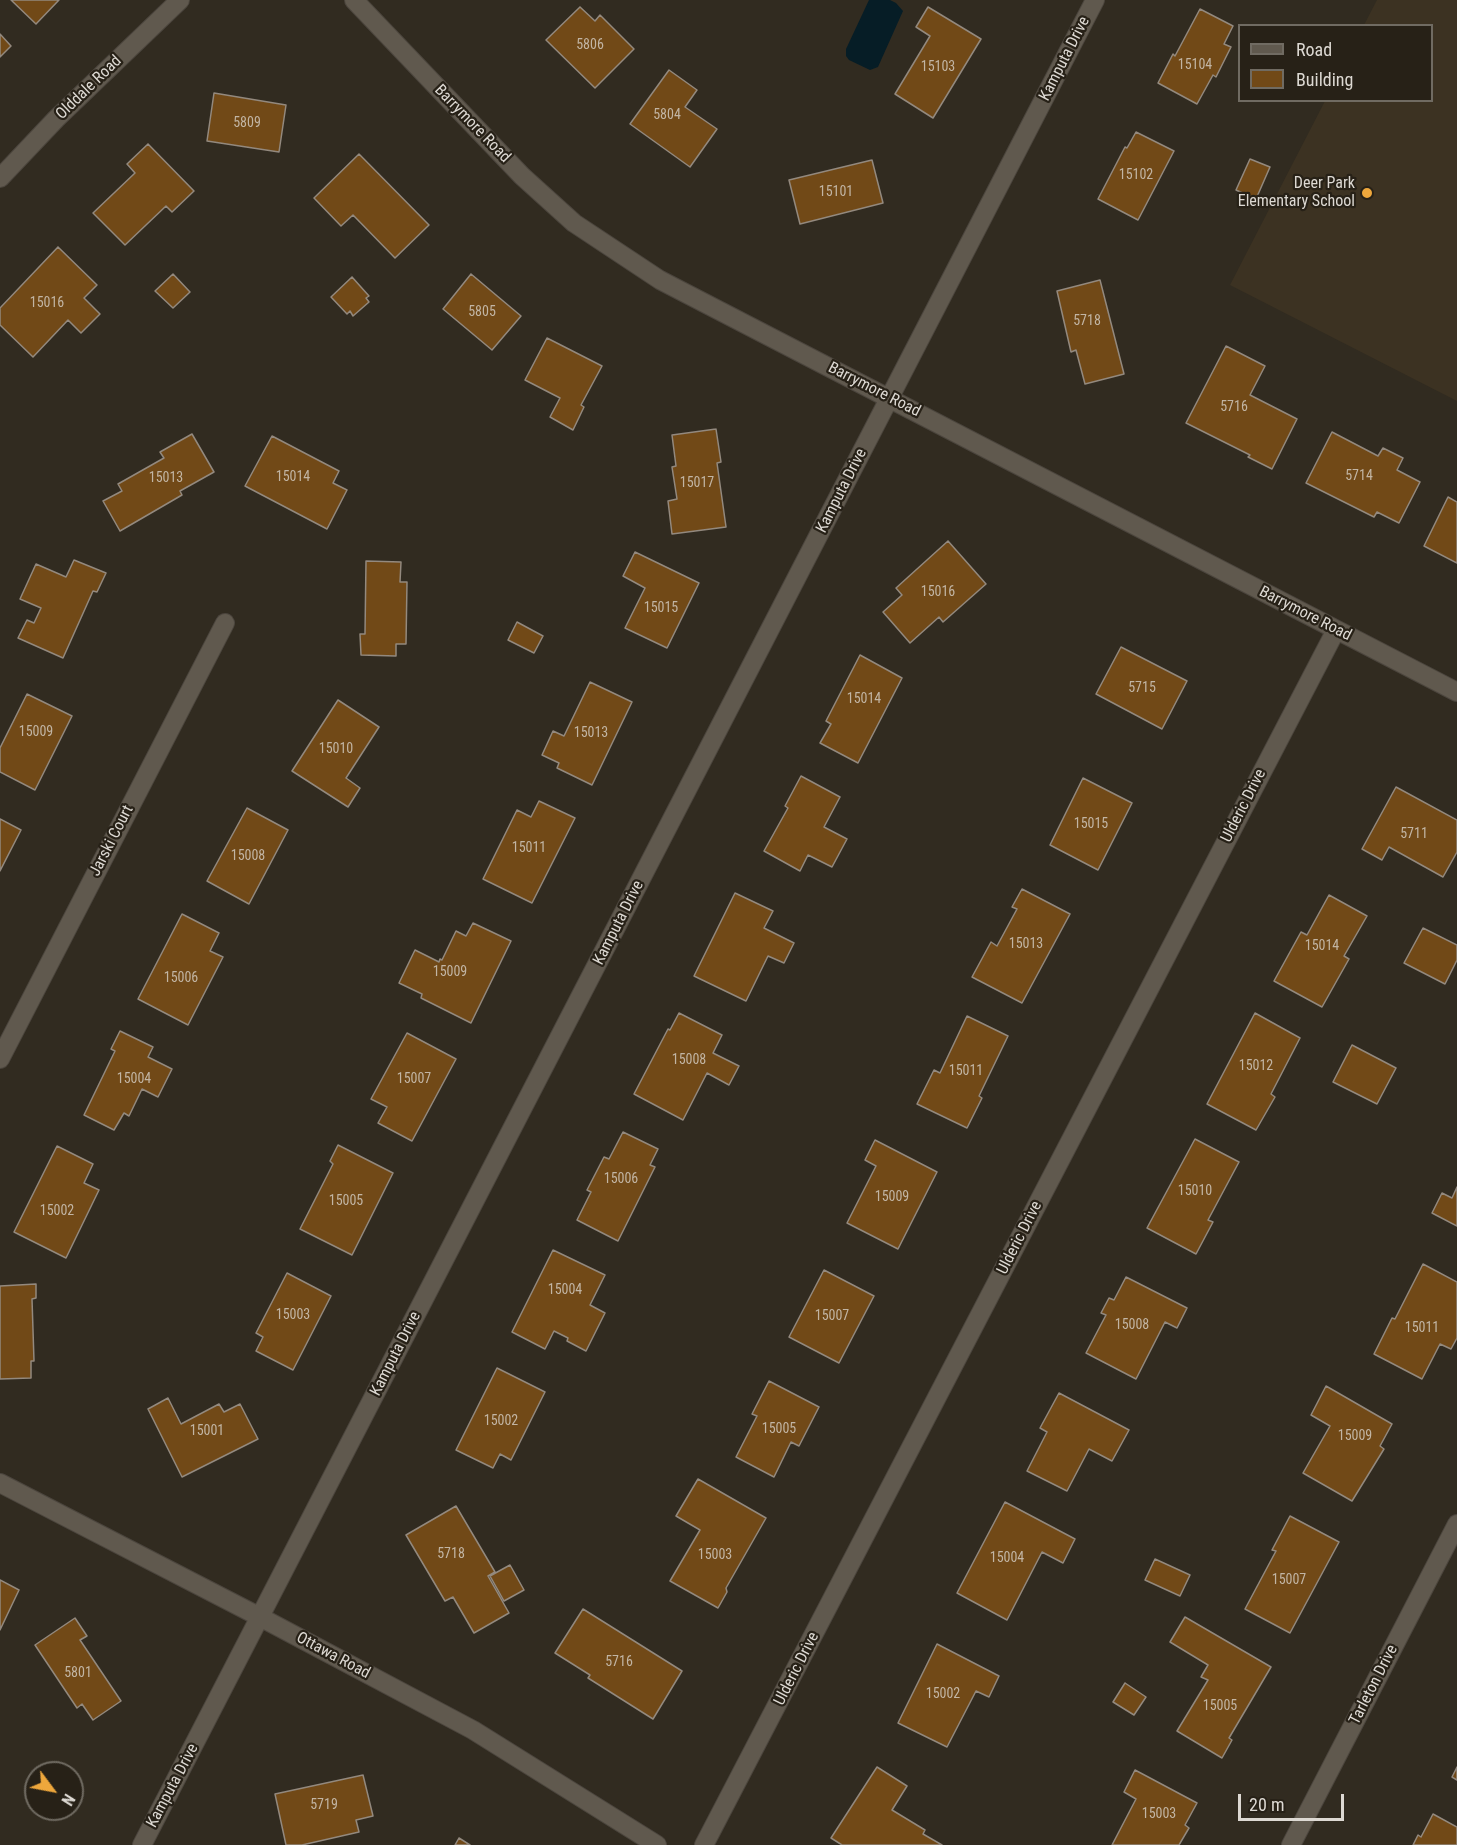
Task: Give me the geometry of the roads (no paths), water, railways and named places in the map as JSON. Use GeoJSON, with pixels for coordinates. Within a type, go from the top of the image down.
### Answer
{"type":"FeatureCollection","features":[{"type":"Feature","properties":{"kind":"street","name":"Olddale Road"},"geometry":{"type":"LineString","coordinates":[[0,178],[56,119],[180,0]]}},
{"type":"Feature","properties":{"kind":"street","name":"Barrymore Road"},"geometry":{"type":"LineString","coordinates":[[354,0],[522,176],[574,223],[660,280],[1457,692]]}},
{"type":"Feature","properties":{"kind":"street","name":"Kamputa Drive"},"geometry":{"type":"LineString","coordinates":[[142,1845],[1095,0]]}},
{"type":"Feature","properties":{"kind":"street","name":"Jarski Court"},"geometry":{"type":"LineString","coordinates":[[0,1059],[225,623]]}},
{"type":"Feature","properties":{"kind":"street","name":"Ulderic Drive"},"geometry":{"type":"LineString","coordinates":[[704,1845],[1336,630]]}},
{"type":"Feature","properties":{"kind":"street","name":"Ottawa Road"},"geometry":{"type":"LineString","coordinates":[[0,1483],[260,1617],[472,1730],[657,1845]]}},
{"type":"Feature","properties":{"kind":"street","name":"Tarleton Drive"},"geometry":{"type":"LineString","coordinates":[[1291,1845],[1457,1524]]}},
{"type":"Feature","properties":{"kind":"water"},"geometry":{"type":"Polygon","coordinates":[[[869,0],[890,0],[903,11],[878,67],[870,70],[849,60],[846,56],[846,49],[869,0]]]}},
{"type":"Feature","properties":{"kind":"place","name":"Deer Park Elementary School"},"geometry":{"type":"Point","coordinates":[1367,193]}}]}
